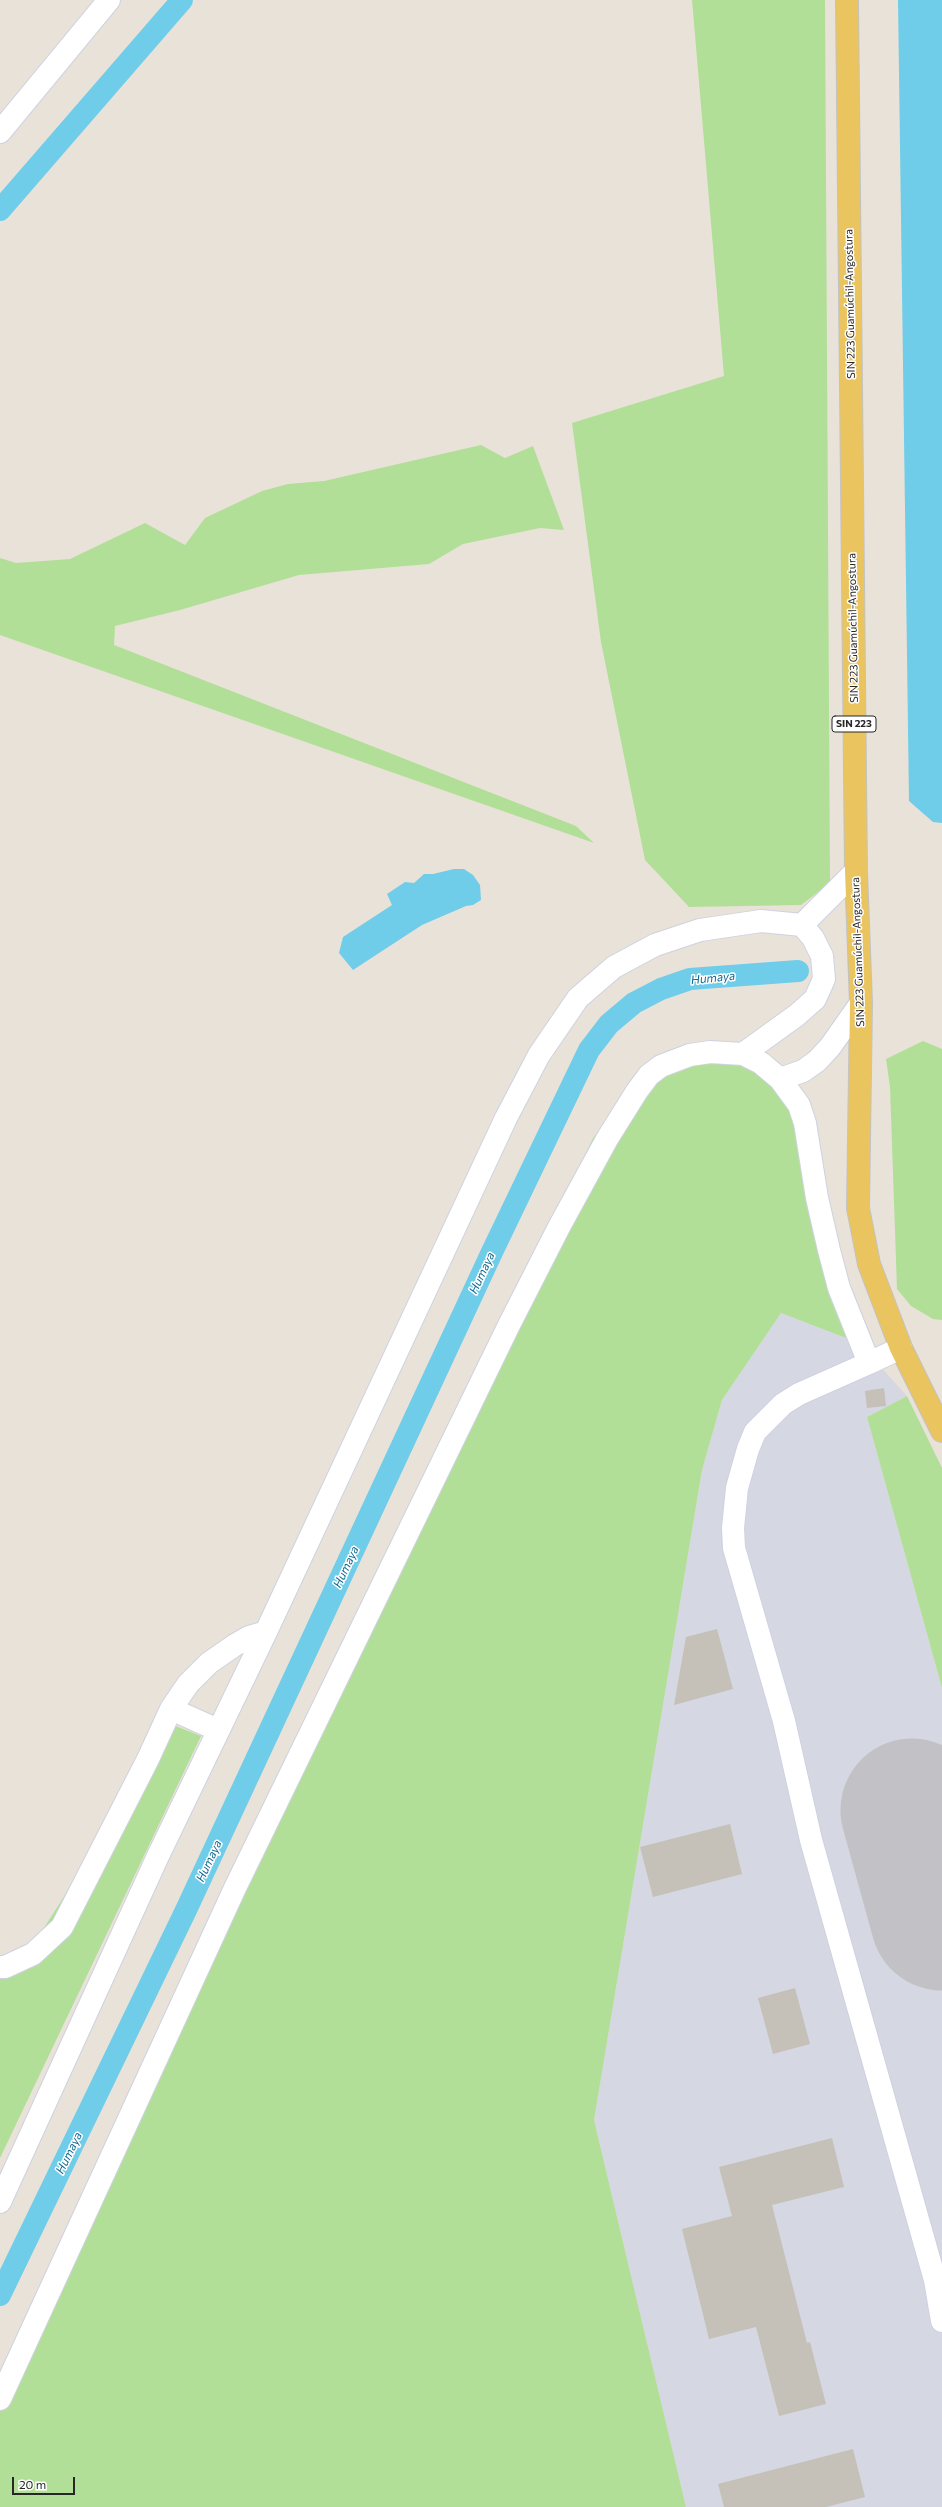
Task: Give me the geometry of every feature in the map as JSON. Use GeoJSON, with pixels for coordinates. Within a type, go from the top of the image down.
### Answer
{"type":"FeatureCollection","features":[{"type":"Feature","properties":{"kind":"main road","name":"SIN 223 Guamúchil-Angostura"},"geometry":{"type":"LineString","coordinates":[[847,0],[856,872],[861,1003],[858,1208],[869,1264],[901,1348],[942,1431]]}},
{"type":"Feature","properties":{"kind":"street"},"geometry":{"type":"LineString","coordinates":[[0,132],[102,4]]}},
{"type":"Feature","properties":{"kind":"street"},"geometry":{"type":"LineString","coordinates":[[802,925],[856,872]]}},
{"type":"Feature","properties":{"kind":"street"},"geometry":{"type":"LineString","coordinates":[[0,2202],[158,1856],[266,1632],[506,1118],[539,1056],[578,998],[614,967],[662,942],[700,930],[761,921],[802,925],[813,938],[822,956],[824,979],[815,999],[798,1015],[742,1054]]}},
{"type":"Feature","properties":{"kind":"street"},"geometry":{"type":"LineString","coordinates":[[780,1079],[803,1071],[817,1061],[861,1003]]}},
{"type":"Feature","properties":{"kind":"street"},"geometry":{"type":"LineString","coordinates":[[0,2399],[235,1888],[509,1325],[607,1139],[637,1091],[649,1075],[661,1066],[690,1055],[710,1052],[742,1054],[761,1063],[780,1079],[799,1105],[805,1123],[817,1198],[829,1250],[840,1288],[869,1363]]}},
{"type":"Feature","properties":{"kind":"street"},"geometry":{"type":"LineString","coordinates":[[901,1348],[799,1394],[783,1404],[755,1432],[748,1449],[737,1488],[733,1528],[734,1548],[784,1721],[811,1840],[935,2280],[942,2321]]}},
{"type":"Feature","properties":{"kind":"street"},"geometry":{"type":"LineString","coordinates":[[0,1967],[33,1954],[62,1928],[148,1759],[171,1709],[188,1684],[209,1663],[244,1639],[266,1632]]}},
{"type":"Feature","properties":{"kind":"street"},"geometry":{"type":"LineString","coordinates":[[171,1709],[218,1730]]}},
{"type":"Feature","properties":{"kind":"shaded area"},"geometry":{"type":"Polygon","coordinates":[[[781,1313],[859,1343],[907,1396],[867,1417],[942,1688],[942,2507],[686,2507],[594,2120],[702,1470],[722,1400],[781,1313]]]}},
{"type":"Feature","properties":{"kind":"green space"},"geometry":{"type":"Polygon","coordinates":[[[692,0],[825,0],[830,883],[801,905],[689,907],[645,860],[601,642],[572,423],[724,376],[692,0]]]}},
{"type":"Feature","properties":{"kind":"green space"},"geometry":{"type":"Polygon","coordinates":[[[481,445],[505,458],[533,446],[564,530],[540,528],[463,544],[429,564],[299,575],[180,610],[115,626],[114,645],[576,826],[594,843],[0,635],[0,558],[16,563],[70,559],[145,523],[185,545],[205,518],[262,491],[288,484],[324,481],[481,445]]]}},
{"type":"Feature","properties":{"kind":"green space"},"geometry":{"type":"Polygon","coordinates":[[[923,1041],[942,1049],[942,1320],[933,1319],[911,1306],[897,1289],[890,1087],[886,1059],[923,1041]]]}},
{"type":"Feature","properties":{"kind":"green space"},"geometry":{"type":"Polygon","coordinates":[[[746,1048],[802,1100],[859,1343],[781,1313],[722,1400],[702,1470],[594,2120],[686,2507],[0,2507],[0,2405],[348,1667],[593,1138],[648,1072],[746,1048]]]}},
{"type":"Feature","properties":{"kind":"green space"},"geometry":{"type":"Polygon","coordinates":[[[907,1396],[942,1468],[942,1688],[867,1417],[907,1396]]]}},
{"type":"Feature","properties":{"kind":"green space"},"geometry":{"type":"Polygon","coordinates":[[[173,1725],[201,1736],[0,2158],[0,1965],[23,1961],[173,1725]]]}},
{"type":"Feature","properties":{"kind":"green space"},"geometry":{"type":"Polygon","coordinates":[[[942,1802],[942,1828],[936,1804],[942,1802]]]}},
{"type":"Feature","properties":{"kind":"water"},"geometry":{"type":"Polygon","coordinates":[[[898,0],[942,0],[942,823],[933,822],[909,801],[898,0]]]}},
{"type":"Feature","properties":{"kind":"water"},"geometry":{"type":"Polygon","coordinates":[[[454,869],[464,869],[473,875],[480,885],[481,900],[473,905],[466,906],[422,925],[353,970],[339,953],[343,937],[392,905],[387,894],[405,882],[414,883],[424,874],[433,874],[454,869]]]}},
{"type":"Feature","properties":{"kind":"building"},"geometry":{"type":"Polygon","coordinates":[[[884,1388],[886,1406],[867,1408],[865,1391],[884,1388]]]}},
{"type":"Feature","properties":{"kind":"building"},"geometry":{"type":"Polygon","coordinates":[[[717,1629],[733,1689],[674,1705],[686,1637],[717,1629]]]}},
{"type":"Feature","properties":{"kind":"building"},"geometry":{"type":"Polygon","coordinates":[[[730,1824],[742,1874],[653,1897],[640,1847],[730,1824]]]}},
{"type":"Feature","properties":{"kind":"building"},"geometry":{"type":"Polygon","coordinates":[[[795,1988],[810,2044],[773,2054],[758,1998],[795,1988]]]}},
{"type":"Feature","properties":{"kind":"building"},"geometry":{"type":"Polygon","coordinates":[[[832,2138],[844,2187],[772,2205],[807,2343],[810,2342],[826,2404],[779,2416],[756,2327],[709,2339],[682,2229],[732,2216],[719,2167],[832,2138]]]}},
{"type":"Feature","properties":{"kind":"building"},"geometry":{"type":"Polygon","coordinates":[[[853,2449],[865,2497],[826,2507],[724,2507],[718,2484],[853,2449]]]}},
{"type":"Feature","properties":{"kind":"waterway"},"geometry":{"type":"LineString","coordinates":[[0,210],[182,0]]}},
{"type":"Feature","properties":{"kind":"waterway","name":"Humaya"},"geometry":{"type":"LineString","coordinates":[[0,2295],[187,1908],[492,1252],[589,1050],[609,1024],[634,1003],[661,989],[690,979],[798,971]]}},
{"type":"Feature","properties":{"kind":"runway"},"geometry":{"type":"LineString","coordinates":[[912,1810],[942,1919]]}}]}
